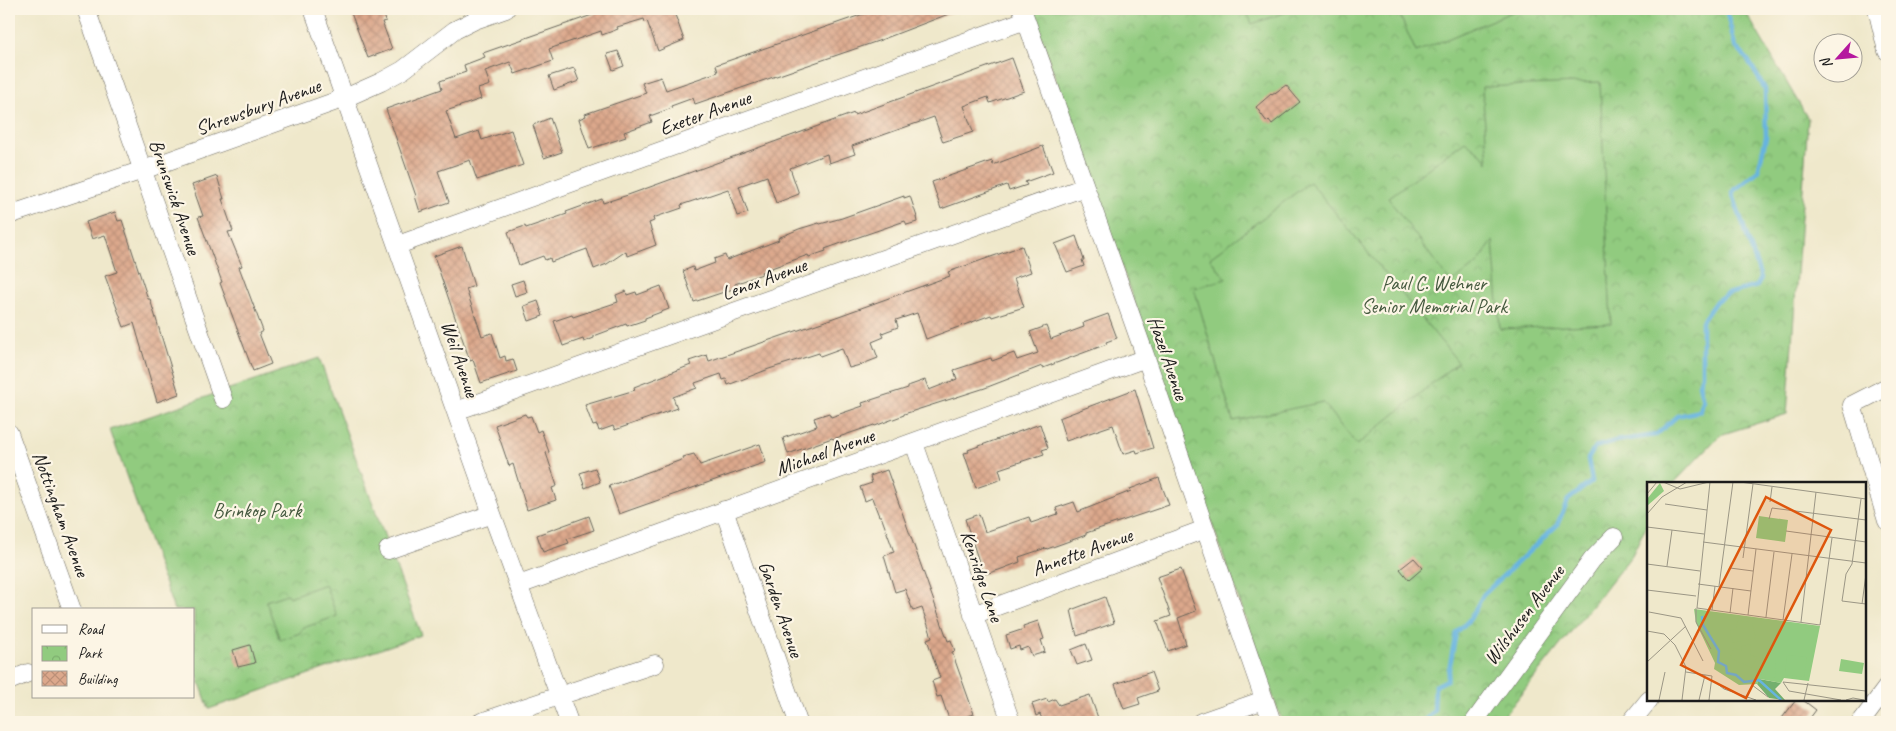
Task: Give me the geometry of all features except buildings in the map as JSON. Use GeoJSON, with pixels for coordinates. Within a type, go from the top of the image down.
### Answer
{"type":"FeatureCollection","features":[{"type":"Feature","properties":{"kind":"street","name":"Brunswick Avenue"},"geometry":{"type":"LineString","coordinates":[[86,9],[223,399]]}},
{"type":"Feature","properties":{"kind":"street","name":"Weil Avenue"},"geometry":{"type":"LineString","coordinates":[[313,9],[492,514],[569,722]]}},
{"type":"Feature","properties":{"kind":"street","name":"Shrewsbury Avenue"},"geometry":{"type":"LineString","coordinates":[[9,215],[346,98],[403,70],[455,30],[475,20],[506,9]]}},
{"type":"Feature","properties":{"kind":"street"},"geometry":{"type":"LineString","coordinates":[[1877,9],[1887,50]]}},
{"type":"Feature","properties":{"kind":"street","name":"Hazel Avenue"},"geometry":{"type":"LineString","coordinates":[[1024,15],[1146,358],[1272,722]]}},
{"type":"Feature","properties":{"kind":"street","name":"Exeter Avenue"},"geometry":{"type":"LineString","coordinates":[[398,245],[1024,15]]}},
{"type":"Feature","properties":{"kind":"street","name":"Lenox Avenue"},"geometry":{"type":"LineString","coordinates":[[456,411],[1085,187]]}},
{"type":"Feature","properties":{"kind":"street","name":"Michael Avenue"},"geometry":{"type":"LineString","coordinates":[[518,585],[1146,358]]}},
{"type":"Feature","properties":{"kind":"street"},"geometry":{"type":"LineString","coordinates":[[1887,387],[1852,404],[1881,472],[1887,520]]}},
{"type":"Feature","properties":{"kind":"street","name":"Nottingham Avenue"},"geometry":{"type":"LineString","coordinates":[[9,433],[71,608]]}},
{"type":"Feature","properties":{"kind":"street","name":"Kenridge Lane"},"geometry":{"type":"LineString","coordinates":[[914,443],[1011,722]]}},
{"type":"Feature","properties":{"kind":"street","name":"Garden Avenue"},"geometry":{"type":"LineString","coordinates":[[724,510],[798,722]]}},
{"type":"Feature","properties":{"kind":"street"},"geometry":{"type":"LineString","coordinates":[[388,550],[492,514]]}},
{"type":"Feature","properties":{"kind":"street","name":"Annette Avenue"},"geometry":{"type":"LineString","coordinates":[[973,615],[1205,528]]}},
{"type":"Feature","properties":{"kind":"street","name":"Wilshusen Avenue"},"geometry":{"type":"LineString","coordinates":[[1474,722],[1592,560],[1614,537]]}},
{"type":"Feature","properties":{"kind":"street"},"geometry":{"type":"LineString","coordinates":[[481,722],[655,664]]}},
{"type":"Feature","properties":{"kind":"street"},"geometry":{"type":"LineString","coordinates":[[9,681],[28,674]]}},
{"type":"Feature","properties":{"kind":"street"},"geometry":{"type":"LineString","coordinates":[[1861,722],[1887,687]]}},
{"type":"Feature","properties":{"kind":"street"},"geometry":{"type":"LineString","coordinates":[[1201,722],[1264,700]]}},
{"type":"Feature","properties":{"kind":"street"},"geometry":{"type":"LineString","coordinates":[[1631,722],[1648,701]]}},
{"type":"Feature","properties":{"kind":"green space","name":"Paul C. Wehner Senior Memorial Park"},"geometry":{"type":"Polygon","coordinates":[[[1031,9],[1744,9],[1808,119],[1787,414],[1720,435],[1675,482],[1647,482],[1647,524],[1632,555],[1499,722],[1282,722],[1031,9]]]}},
{"type":"Feature","properties":{"kind":"green space"},"geometry":{"type":"Polygon","coordinates":[[[1246,9],[1295,9],[1252,24],[1246,9]]]}},
{"type":"Feature","properties":{"kind":"green space"},"geometry":{"type":"Polygon","coordinates":[[[1397,9],[1519,9],[1416,52],[1397,9]]]}},
{"type":"Feature","properties":{"kind":"green space"},"geometry":{"type":"Polygon","coordinates":[[[1600,82],[1611,324],[1500,329],[1493,241],[1477,264],[1451,283],[1388,198],[1465,141],[1485,157],[1488,163],[1482,87],[1600,82]]]}},
{"type":"Feature","properties":{"kind":"green space"},"geometry":{"type":"Polygon","coordinates":[[[1310,182],[1458,362],[1357,445],[1323,402],[1233,421],[1194,288],[1226,279],[1210,258],[1310,182]]]}},
{"type":"Feature","properties":{"kind":"green space","name":"Brinkop Park"},"geometry":{"type":"Polygon","coordinates":[[[319,358],[421,635],[209,709],[195,669],[195,608],[173,608],[110,430],[319,358]]]}},
{"type":"Feature","properties":{"kind":"green space"},"geometry":{"type":"Polygon","coordinates":[[[325,584],[337,616],[303,628],[300,633],[280,640],[266,601],[287,594],[289,597],[325,584]]]}},
{"type":"Feature","properties":{"kind":"waterway"},"geometry":{"type":"LineString","coordinates":[[1423,722],[1434,711],[1435,686],[1447,680],[1456,633],[1470,619],[1483,595],[1557,525],[1568,500],[1592,481],[1588,459],[1595,447],[1615,441],[1656,435],[1677,416],[1700,411],[1703,401],[1699,384],[1702,375],[1702,321],[1716,301],[1727,294],[1757,286],[1761,278],[1732,192],[1758,171],[1766,137],[1765,89],[1748,60],[1735,46],[1726,9]]}}]}
